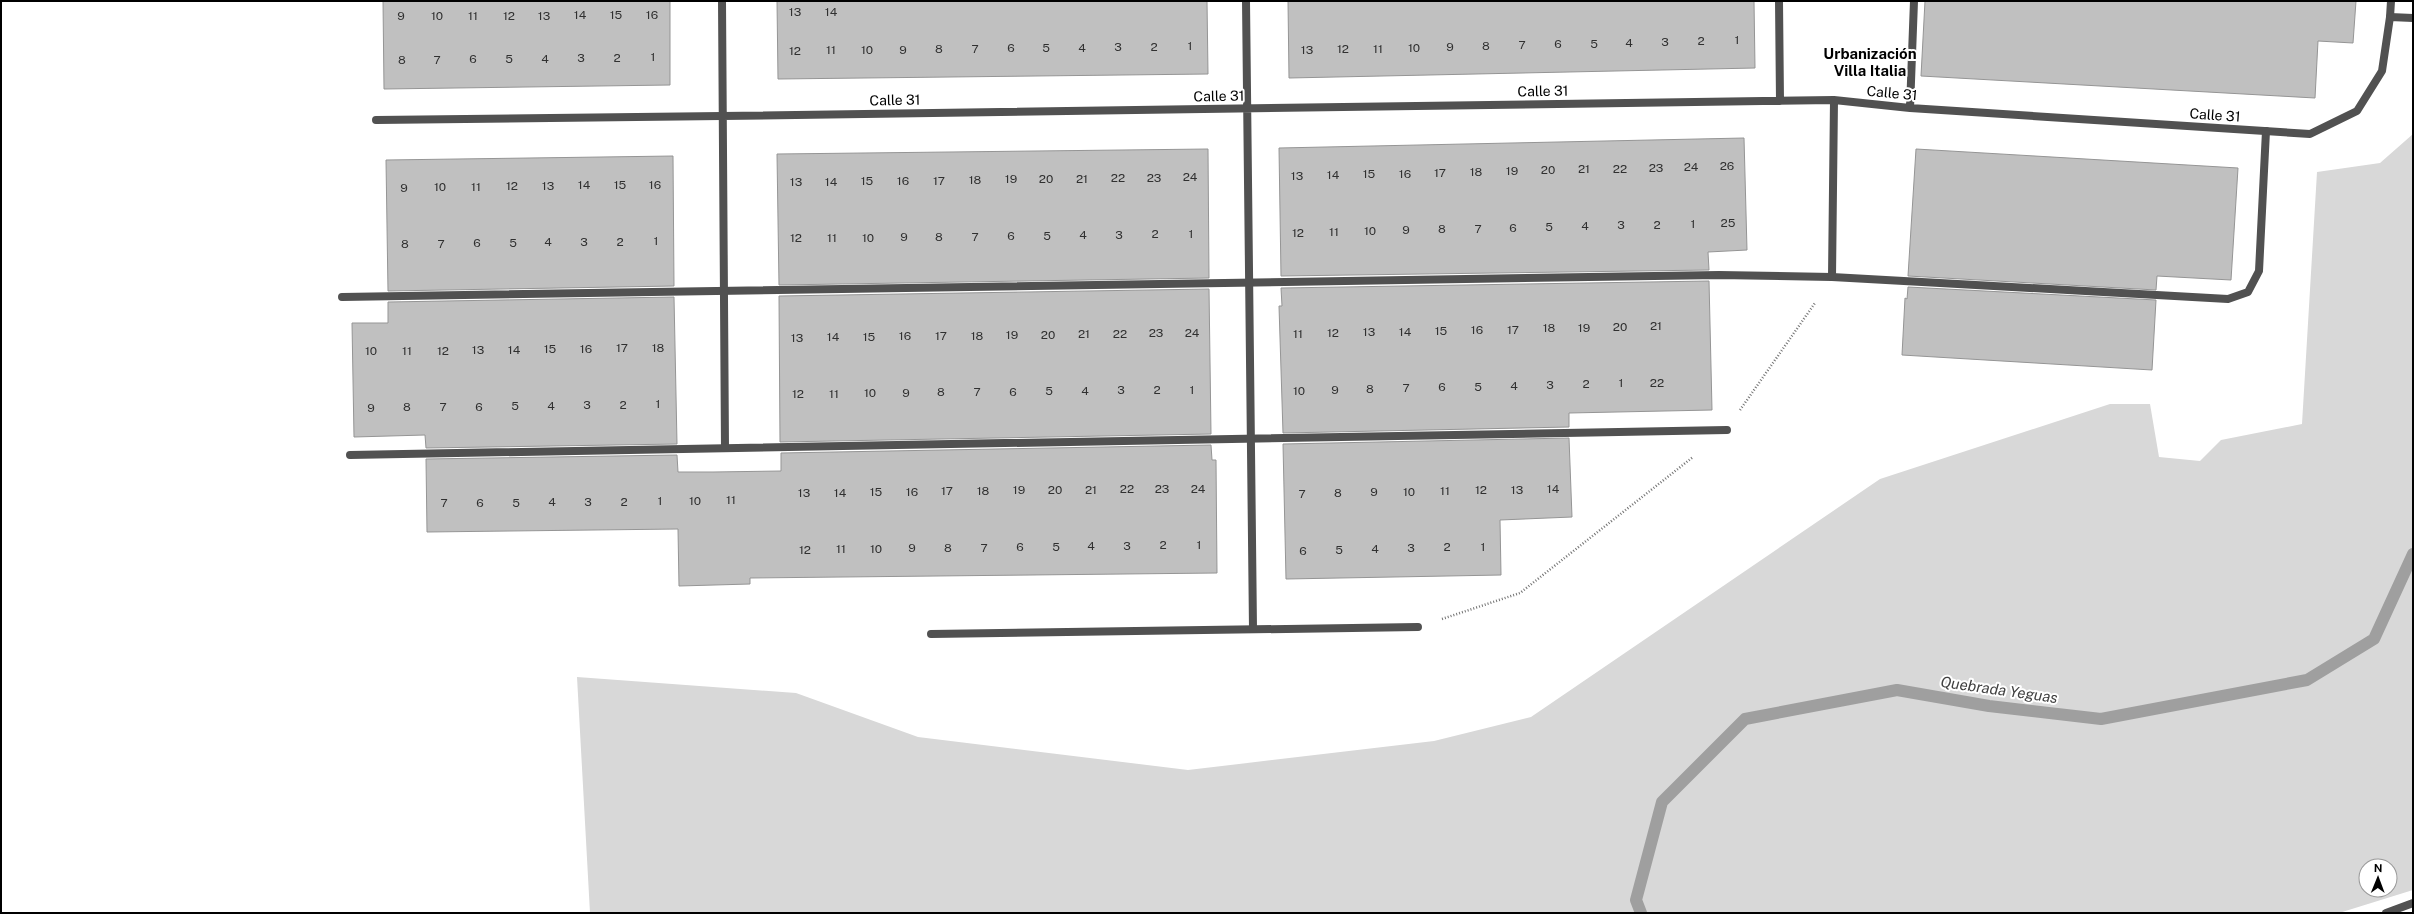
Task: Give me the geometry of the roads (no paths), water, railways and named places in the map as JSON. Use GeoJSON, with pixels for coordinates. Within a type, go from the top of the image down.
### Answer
{"type":"FeatureCollection","features":[{"type":"Feature","properties":{"kind":"street"},"geometry":{"type":"LineString","coordinates":[[722,1],[725,448]]}},
{"type":"Feature","properties":{"kind":"street"},"geometry":{"type":"LineString","coordinates":[[1246,1],[1253,629]]}},
{"type":"Feature","properties":{"kind":"street"},"geometry":{"type":"LineString","coordinates":[[1779,1],[1780,101]]}},
{"type":"Feature","properties":{"kind":"street"},"geometry":{"type":"LineString","coordinates":[[1910,108],[1914,1]]}},
{"type":"Feature","properties":{"kind":"street"},"geometry":{"type":"LineString","coordinates":[[2391,1],[2390,17],[2413,18]]}},
{"type":"Feature","properties":{"kind":"street","name":"Calle 31"},"geometry":{"type":"LineString","coordinates":[[376,120],[1834,100],[1910,108],[2310,134],[2357,111],[2382,71],[2390,17]]}},
{"type":"Feature","properties":{"kind":"street"},"geometry":{"type":"LineString","coordinates":[[1832,277],[1834,100]]}},
{"type":"Feature","properties":{"kind":"street"},"geometry":{"type":"LineString","coordinates":[[342,297],[1719,275],[1832,277],[2228,299],[2248,292],[2258,271],[2266,131]]}},
{"type":"Feature","properties":{"kind":"street"},"geometry":{"type":"LineString","coordinates":[[350,455],[1727,430]]}},
{"type":"Feature","properties":{"kind":"street"},"geometry":{"type":"LineString","coordinates":[[931,634],[1418,627]]}},
{"type":"Feature","properties":{"kind":"street"},"geometry":{"type":"LineString","coordinates":[[2386,913],[2413,903]]}},
{"type":"Feature","properties":{"kind":"waterway","name":"Quebrada Yeguas"},"geometry":{"type":"LineString","coordinates":[[1641,913],[1636,900],[1662,802],[1745,719],[1897,690],[1989,706],[2101,719],[2307,680],[2374,639],[2413,554]]}},
{"type":"Feature","properties":{"kind":"district","name":"Urbanización Villa Italia"},"geometry":{"type":"Point","coordinates":[1870,62]}}]}
